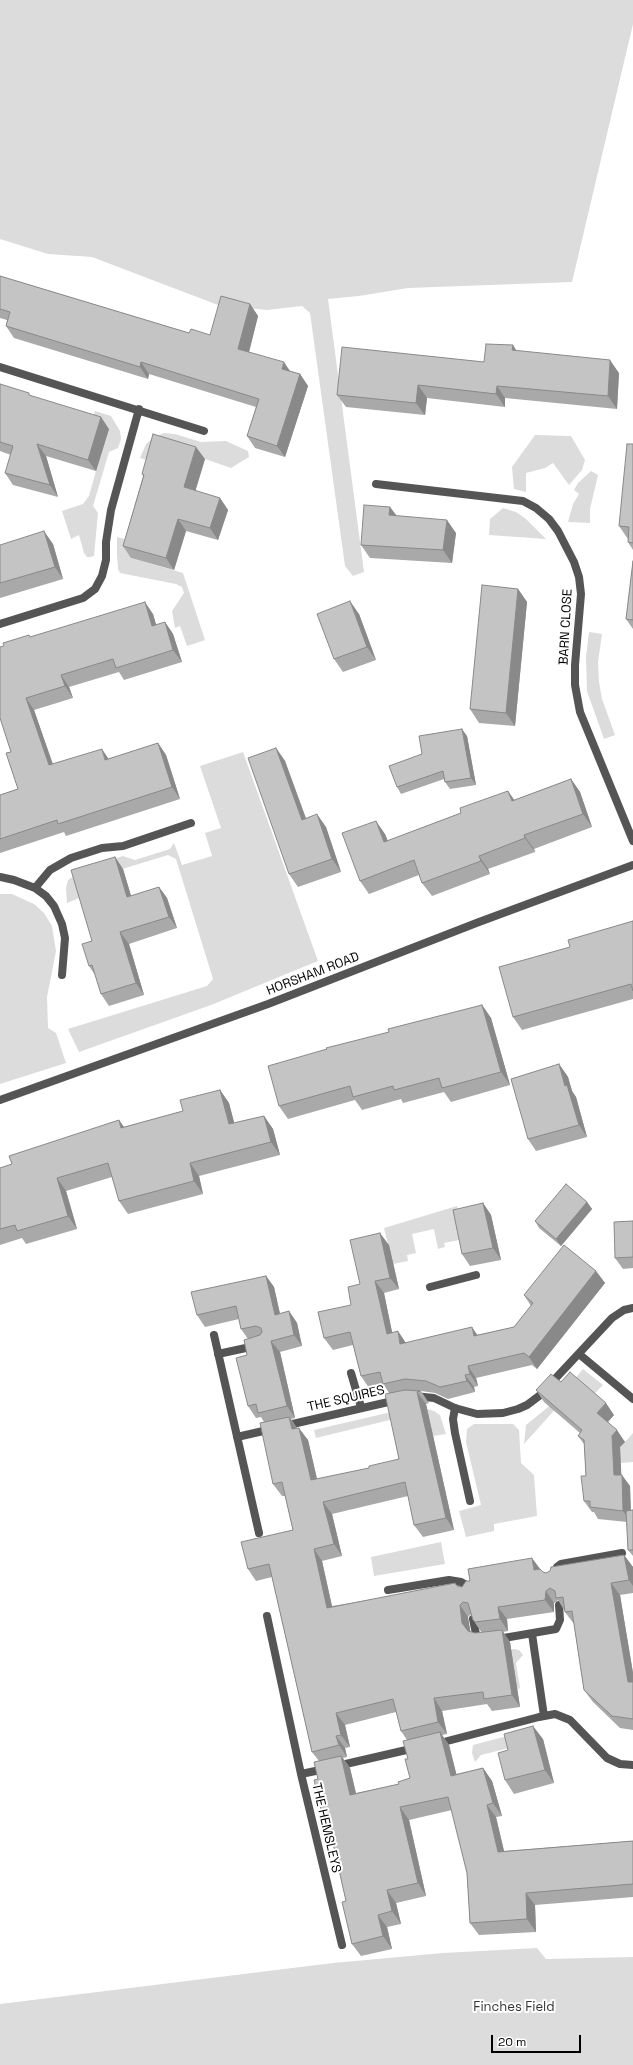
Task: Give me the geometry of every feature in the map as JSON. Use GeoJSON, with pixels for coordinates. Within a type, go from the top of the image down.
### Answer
{"type":"FeatureCollection","features":[{"type":"Feature","properties":{"kind":"street"},"geometry":{"type":"LineString","coordinates":[[0,367],[139,409],[204,431]]}},
{"type":"Feature","properties":{"kind":"street"},"geometry":{"type":"LineString","coordinates":[[0,624],[83,598],[95,589],[102,576],[111,510],[139,409]]}},
{"type":"Feature","properties":{"kind":"street","name":"BARN CLOSE"},"geometry":{"type":"LineString","coordinates":[[376,484],[523,501],[536,508],[549,519],[558,531],[574,562],[579,577],[581,594],[575,665],[575,685],[580,712],[633,841]]}},
{"type":"Feature","properties":{"kind":"street"},"geometry":{"type":"LineString","coordinates":[[35,888],[42,877],[50,870],[71,858],[102,848],[123,846],[190,823]]}},
{"type":"Feature","properties":{"kind":"street","name":"HORSHAM ROAD"},"geometry":{"type":"LineString","coordinates":[[0,1100],[260,1007],[479,922],[633,865]]}},
{"type":"Feature","properties":{"kind":"street"},"geometry":{"type":"LineString","coordinates":[[0,877],[14,880],[35,888],[46,896],[54,906],[62,924],[65,938],[62,975]]}},
{"type":"Feature","properties":{"kind":"street"},"geometry":{"type":"LineString","coordinates":[[430,1287],[476,1275]]}},
{"type":"Feature","properties":{"kind":"street","name":"THE SQUIRES"},"geometry":{"type":"LineString","coordinates":[[237,1437],[361,1407],[424,1396],[434,1398],[455,1408],[486,1414],[503,1414],[518,1409],[536,1399],[612,1318],[624,1310],[633,1308]]}},
{"type":"Feature","properties":{"kind":"street"},"geometry":{"type":"LineString","coordinates":[[214,1335],[259,1533]]}},
{"type":"Feature","properties":{"kind":"street"},"geometry":{"type":"LineString","coordinates":[[218,1354],[265,1343]]}},
{"type":"Feature","properties":{"kind":"street"},"geometry":{"type":"LineString","coordinates":[[579,1354],[633,1398]]}},
{"type":"Feature","properties":{"kind":"street"},"geometry":{"type":"LineString","coordinates":[[350,1373],[361,1407]]}},
{"type":"Feature","properties":{"kind":"street"},"geometry":{"type":"LineString","coordinates":[[455,1408],[453,1419],[455,1433],[470,1501]]}},
{"type":"Feature","properties":{"kind":"street"},"geometry":{"type":"LineString","coordinates":[[554,1580],[554,1574],[561,1564],[622,1553]]}},
{"type":"Feature","properties":{"kind":"street"},"geometry":{"type":"LineString","coordinates":[[388,1590],[449,1580],[461,1582],[466,1585],[469,1594]]}},
{"type":"Feature","properties":{"kind":"street"},"geometry":{"type":"LineString","coordinates":[[473,1619],[478,1638],[488,1640],[517,1637],[556,1629],[559,1625],[559,1605]]}},
{"type":"Feature","properties":{"kind":"street"},"geometry":{"type":"LineString","coordinates":[[267,1616],[301,1774]]}},
{"type":"Feature","properties":{"kind":"street"},"geometry":{"type":"LineString","coordinates":[[532,1634],[544,1716]]}},
{"type":"Feature","properties":{"kind":"street","name":"THE HEMSLEYS"},"geometry":{"type":"LineString","coordinates":[[342,1945],[301,1774],[556,1714],[566,1718],[579,1728],[607,1758],[620,1764],[633,1765]]}},
{"type":"Feature","properties":{"kind":"green space"},"geometry":{"type":"Polygon","coordinates":[[[0,0],[633,0],[633,24],[572,282],[408,288],[359,296],[328,299],[364,572],[353,576],[345,566],[310,313],[302,306],[267,310],[218,305],[92,257],[48,254],[0,239],[0,0]]]}},
{"type":"Feature","properties":{"kind":"green space"},"geometry":{"type":"Polygon","coordinates":[[[95,411],[111,416],[120,431],[121,439],[118,448],[109,452],[93,506],[98,513],[94,556],[87,557],[84,553],[79,535],[71,539],[62,511],[83,504],[89,496],[96,471],[91,423],[95,411]]]}},
{"type":"Feature","properties":{"kind":"green space"},"geometry":{"type":"Polygon","coordinates":[[[164,433],[175,434],[201,442],[226,441],[248,451],[249,457],[231,468],[205,459],[157,463],[140,458],[146,444],[154,437],[164,433]]]}},
{"type":"Feature","properties":{"kind":"green space"},"geometry":{"type":"Polygon","coordinates":[[[535,435],[571,436],[585,460],[582,470],[569,485],[553,463],[545,468],[526,473],[526,492],[514,489],[512,467],[535,435]]]}},
{"type":"Feature","properties":{"kind":"green space"},"geometry":{"type":"Polygon","coordinates":[[[591,471],[598,475],[590,509],[590,523],[568,522],[573,504],[579,494],[574,490],[578,483],[591,471]]]}},
{"type":"Feature","properties":{"kind":"green space"},"geometry":{"type":"Polygon","coordinates":[[[503,508],[516,512],[526,519],[546,539],[489,535],[490,519],[503,508]]]}},
{"type":"Feature","properties":{"kind":"green space"},"geometry":{"type":"Polygon","coordinates":[[[117,537],[136,542],[131,558],[183,573],[205,640],[187,646],[180,626],[175,628],[172,611],[184,593],[182,587],[176,584],[120,573],[118,569],[117,537]]]}},
{"type":"Feature","properties":{"kind":"green space"},"geometry":{"type":"Polygon","coordinates":[[[589,632],[602,634],[598,662],[599,682],[602,699],[615,735],[604,739],[587,691],[586,657],[589,632]]]}},
{"type":"Feature","properties":{"kind":"green space"},"geometry":{"type":"Polygon","coordinates":[[[243,752],[318,961],[211,1005],[79,1052],[68,1029],[207,986],[213,979],[176,859],[168,855],[80,882],[84,896],[67,903],[66,888],[68,880],[87,867],[123,856],[135,860],[170,849],[174,843],[182,865],[212,856],[205,833],[221,828],[200,766],[243,752]]]}},
{"type":"Feature","properties":{"kind":"green space"},"geometry":{"type":"Polygon","coordinates":[[[0,894],[12,894],[34,904],[44,913],[52,926],[56,951],[47,997],[48,1028],[56,1033],[66,1063],[0,1084],[0,894]]]}},
{"type":"Feature","properties":{"kind":"green space"},"geometry":{"type":"Polygon","coordinates":[[[457,1206],[464,1239],[444,1243],[445,1247],[438,1249],[434,1229],[412,1234],[416,1253],[407,1255],[408,1261],[393,1264],[384,1228],[457,1206]]]}},
{"type":"Feature","properties":{"kind":"green space"},"geometry":{"type":"Polygon","coordinates":[[[583,1369],[603,1385],[592,1396],[578,1384],[524,1444],[526,1425],[558,1399],[583,1369]]]}},
{"type":"Feature","properties":{"kind":"green space"},"geometry":{"type":"Polygon","coordinates":[[[417,1406],[434,1411],[440,1415],[446,1434],[433,1436],[406,1416],[316,1438],[314,1430],[417,1406]]]}},
{"type":"Feature","properties":{"kind":"green space"},"geometry":{"type":"Polygon","coordinates":[[[474,1424],[513,1424],[519,1430],[521,1463],[534,1475],[537,1516],[494,1524],[494,1531],[466,1537],[459,1511],[481,1505],[466,1442],[467,1429],[474,1424]]]}},
{"type":"Feature","properties":{"kind":"green space"},"geometry":{"type":"Polygon","coordinates":[[[633,1433],[633,1462],[606,1464],[625,1442],[633,1433]]]}},
{"type":"Feature","properties":{"kind":"green space"},"geometry":{"type":"Polygon","coordinates":[[[441,1542],[445,1564],[374,1576],[371,1557],[441,1542]]]}},
{"type":"Feature","properties":{"kind":"green space"},"geometry":{"type":"Polygon","coordinates":[[[514,1649],[519,1650],[523,1655],[516,1663],[520,1688],[518,1689],[466,1656],[514,1649]]]}},
{"type":"Feature","properties":{"kind":"green space"},"geometry":{"type":"Polygon","coordinates":[[[511,1735],[513,1747],[481,1755],[475,1762],[472,1753],[473,1745],[511,1735]]]}},
{"type":"Feature","properties":{"kind":"green space","name":"Finches Field"},"geometry":{"type":"Polygon","coordinates":[[[537,1948],[546,1959],[633,1957],[633,2065],[0,2065],[0,2004],[333,1963],[443,1953],[537,1948]]]}},
{"type":"Feature","properties":{"kind":"building"},"geometry":{"type":"Polygon","coordinates":[[[0,276],[189,333],[191,329],[210,335],[221,296],[250,304],[238,349],[284,362],[282,369],[300,374],[277,446],[247,436],[259,399],[141,362],[140,367],[6,326],[10,312],[0,309],[0,276]]]}},
{"type":"Feature","properties":{"kind":"building"},"geometry":{"type":"Polygon","coordinates":[[[486,344],[513,345],[512,350],[610,360],[608,396],[497,386],[496,394],[418,385],[416,403],[337,395],[342,347],[484,362],[486,344]]]}},
{"type":"Feature","properties":{"kind":"building"},"geometry":{"type":"Polygon","coordinates":[[[0,384],[29,393],[29,395],[101,417],[88,460],[37,444],[50,485],[5,473],[13,446],[0,442],[0,384]]]}},
{"type":"Feature","properties":{"kind":"building"},"geometry":{"type":"Polygon","coordinates":[[[153,434],[196,447],[184,487],[220,498],[210,528],[178,519],[166,558],[123,546],[144,475],[142,474],[153,434]]]}},
{"type":"Feature","properties":{"kind":"building"},"geometry":{"type":"Polygon","coordinates":[[[627,444],[633,444],[633,543],[628,542],[629,527],[619,526],[627,444]]]}},
{"type":"Feature","properties":{"kind":"building"},"geometry":{"type":"Polygon","coordinates":[[[364,505],[390,507],[389,515],[447,520],[443,550],[361,545],[364,505]]]}},
{"type":"Feature","properties":{"kind":"building"},"geometry":{"type":"Polygon","coordinates":[[[44,531],[55,567],[0,583],[0,545],[44,531]]]}},
{"type":"Feature","properties":{"kind":"building"},"geometry":{"type":"Polygon","coordinates":[[[633,561],[633,620],[626,619],[633,561]]]}},
{"type":"Feature","properties":{"kind":"building"},"geometry":{"type":"Polygon","coordinates":[[[482,585],[518,589],[506,713],[470,709],[482,585]]]}},
{"type":"Feature","properties":{"kind":"building"},"geometry":{"type":"Polygon","coordinates":[[[350,601],[367,647],[334,659],[317,614],[350,601]]]}},
{"type":"Feature","properties":{"kind":"building"},"geometry":{"type":"Polygon","coordinates":[[[145,602],[152,626],[165,622],[173,650],[116,668],[113,659],[61,675],[65,686],[26,698],[49,765],[102,749],[105,760],[158,743],[172,787],[58,824],[57,820],[0,839],[0,795],[18,789],[6,753],[11,752],[0,718],[0,647],[4,646],[3,643],[29,635],[30,637],[145,602]]]}},
{"type":"Feature","properties":{"kind":"building"},"geometry":{"type":"Polygon","coordinates":[[[462,729],[471,778],[445,782],[443,771],[397,787],[389,766],[422,754],[419,736],[462,729]]]}},
{"type":"Feature","properties":{"kind":"building"},"geometry":{"type":"Polygon","coordinates":[[[276,748],[302,820],[317,814],[332,859],[289,874],[248,758],[276,748]]]}},
{"type":"Feature","properties":{"kind":"building"},"geometry":{"type":"Polygon","coordinates":[[[571,779],[583,814],[524,835],[525,838],[479,856],[481,861],[422,883],[414,860],[360,881],[342,833],[376,821],[384,842],[461,813],[460,808],[508,791],[512,801],[571,779]]]}},
{"type":"Feature","properties":{"kind":"building"},"geometry":{"type":"Polygon","coordinates":[[[115,857],[127,897],[159,887],[169,917],[120,932],[136,983],[101,994],[92,965],[89,966],[82,944],[92,941],[71,870],[115,857]]]}},
{"type":"Feature","properties":{"kind":"building"},"geometry":{"type":"Polygon","coordinates":[[[633,921],[633,991],[631,984],[513,1017],[499,967],[570,947],[568,940],[633,921]]]}},
{"type":"Feature","properties":{"kind":"building"},"geometry":{"type":"Polygon","coordinates":[[[482,1005],[501,1072],[442,1088],[439,1078],[394,1090],[393,1086],[353,1097],[350,1086],[279,1106],[268,1066],[327,1049],[326,1048],[389,1032],[388,1029],[482,1005]]]}},
{"type":"Feature","properties":{"kind":"building"},"geometry":{"type":"Polygon","coordinates":[[[559,1064],[579,1125],[528,1139],[511,1079],[559,1064]]]}},
{"type":"Feature","properties":{"kind":"building"},"geometry":{"type":"Polygon","coordinates":[[[220,1090],[229,1124],[264,1116],[271,1142],[190,1163],[194,1181],[119,1201],[108,1163],[57,1178],[68,1216],[17,1231],[15,1225],[0,1229],[0,1168],[12,1164],[9,1156],[119,1120],[121,1128],[183,1111],[180,1100],[220,1090]]]}},
{"type":"Feature","properties":{"kind":"building"},"geometry":{"type":"Polygon","coordinates":[[[566,1184],[587,1202],[556,1239],[535,1221],[566,1184]]]}},
{"type":"Feature","properties":{"kind":"building"},"geometry":{"type":"Polygon","coordinates":[[[483,1203],[493,1248],[462,1254],[453,1210],[483,1203]]]}},
{"type":"Feature","properties":{"kind":"building"},"geometry":{"type":"Polygon","coordinates":[[[633,1221],[633,1257],[615,1258],[614,1222],[633,1221]]]}},
{"type":"Feature","properties":{"kind":"building"},"geometry":{"type":"Polygon","coordinates":[[[380,1233],[390,1278],[375,1281],[387,1334],[398,1331],[400,1344],[472,1327],[474,1336],[514,1327],[533,1303],[524,1295],[564,1245],[596,1271],[529,1357],[524,1353],[468,1366],[470,1374],[465,1375],[467,1381],[440,1387],[426,1381],[405,1379],[383,1384],[380,1372],[361,1376],[350,1332],[324,1338],[318,1312],[351,1305],[348,1287],[360,1284],[350,1240],[380,1233]]]}},
{"type":"Feature","properties":{"kind":"building"},"geometry":{"type":"Polygon","coordinates":[[[266,1276],[275,1315],[289,1311],[294,1335],[271,1341],[287,1406],[258,1413],[256,1404],[248,1406],[236,1358],[247,1355],[244,1340],[260,1335],[262,1332],[261,1328],[256,1326],[241,1329],[236,1306],[197,1315],[191,1292],[266,1276]]]}},
{"type":"Feature","properties":{"kind":"building"},"geometry":{"type":"Polygon","coordinates":[[[570,1372],[606,1403],[597,1413],[617,1430],[612,1436],[614,1475],[622,1475],[623,1511],[590,1507],[590,1501],[584,1501],[581,1476],[586,1476],[584,1440],[578,1436],[582,1430],[536,1390],[551,1374],[561,1382],[570,1372]]]}},
{"type":"Feature","properties":{"kind":"building"},"geometry":{"type":"Polygon","coordinates":[[[405,1390],[420,1391],[417,1392],[446,1518],[414,1525],[405,1482],[323,1502],[334,1544],[314,1549],[327,1608],[455,1583],[457,1586],[462,1587],[466,1581],[470,1581],[468,1569],[532,1558],[534,1570],[540,1569],[546,1573],[550,1571],[551,1567],[624,1555],[629,1580],[611,1583],[628,1682],[633,1682],[633,1719],[612,1716],[584,1690],[572,1611],[565,1612],[563,1597],[556,1598],[555,1591],[550,1588],[546,1591],[545,1600],[498,1607],[500,1619],[475,1622],[468,1603],[463,1602],[460,1605],[462,1623],[468,1631],[475,1633],[502,1630],[512,1695],[484,1699],[483,1692],[434,1698],[438,1722],[401,1731],[393,1699],[336,1713],[341,1735],[336,1736],[339,1745],[312,1752],[269,1564],[248,1569],[241,1542],[293,1530],[282,1482],[273,1484],[260,1423],[289,1417],[292,1429],[299,1428],[311,1480],[369,1468],[369,1466],[399,1459],[385,1394],[405,1390]]]}},
{"type":"Feature","properties":{"kind":"building"},"geometry":{"type":"Polygon","coordinates":[[[633,1510],[633,1550],[628,1550],[626,1511],[633,1510]]]}},
{"type":"Feature","properties":{"kind":"building"},"geometry":{"type":"Polygon","coordinates":[[[533,1726],[545,1770],[505,1780],[498,1753],[508,1750],[504,1734],[533,1726]]]}},
{"type":"Feature","properties":{"kind":"building"},"geometry":{"type":"Polygon","coordinates":[[[440,1732],[451,1776],[483,1768],[493,1803],[487,1805],[498,1852],[633,1841],[633,1884],[526,1893],[527,1919],[470,1923],[467,1873],[448,1797],[400,1807],[418,1883],[387,1890],[392,1911],[378,1915],[383,1936],[352,1944],[342,1902],[346,1901],[328,1821],[324,1822],[314,1780],[318,1779],[314,1762],[341,1756],[350,1795],[399,1784],[398,1782],[410,1778],[405,1759],[408,1759],[403,1741],[440,1732]]]}}]}
